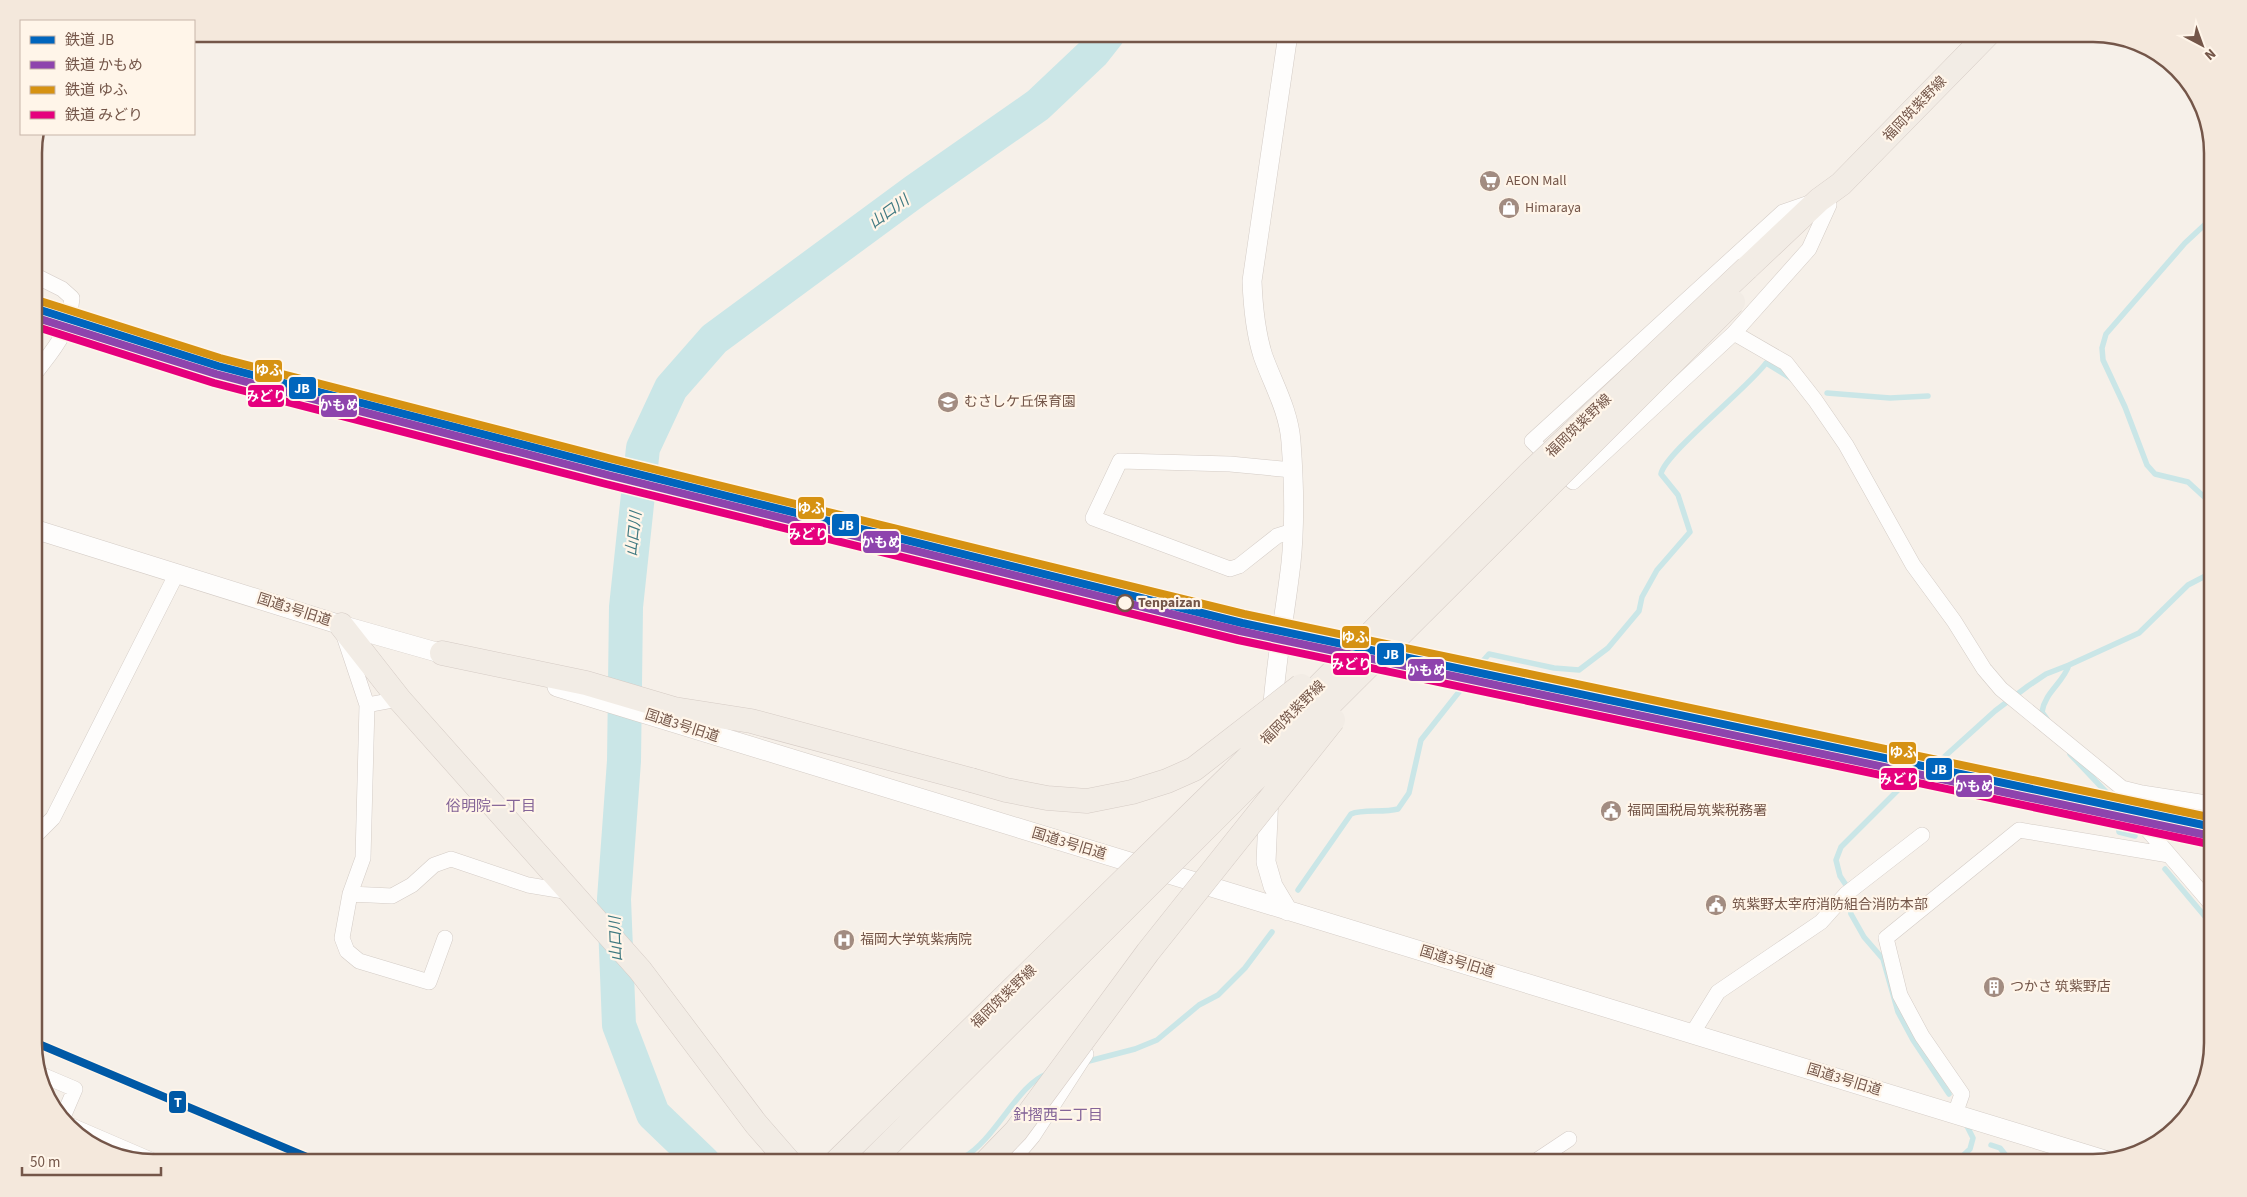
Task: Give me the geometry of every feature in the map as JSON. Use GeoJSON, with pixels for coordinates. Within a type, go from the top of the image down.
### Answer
{"type":"FeatureCollection","features":[{"type":"Feature","properties":{"kind":"main road","name":"福岡筑紫野線"},"geometry":{"type":"LineString","coordinates":[[879,1154],[1449,583],[1980,42]]}},
{"type":"Feature","properties":{"kind":"main road","name":"福岡筑紫野線"},"geometry":{"type":"LineString","coordinates":[[844,1154],[1223,783],[1530,473],[1752,273]]}},
{"type":"Feature","properties":{"kind":"main road"},"geometry":{"type":"LineString","coordinates":[[994,1154],[1016,1131],[1148,952],[1276,788],[1449,583]]}},
{"type":"Feature","properties":{"kind":"main road"},"geometry":{"type":"LineString","coordinates":[[341,626],[399,699],[640,970],[780,1154]]}},
{"type":"Feature","properties":{"kind":"main road"},"geometry":{"type":"LineString","coordinates":[[442,653],[585,689],[664,713],[751,721],[1006,790],[1047,798],[1087,801],[1132,792],[1168,781],[1194,769],[1377,627]]}},
{"type":"Feature","properties":{"kind":"street"},"geometry":{"type":"LineString","coordinates":[[1287,42],[1252,281],[1254,322],[1264,356],[1282,400],[1291,440],[1293,532],[1291,562],[1274,680],[1266,862],[1273,886],[1288,911]]}},
{"type":"Feature","properties":{"kind":"street"},"geometry":{"type":"LineString","coordinates":[[1824,203],[1809,249],[1734,333],[1572,482],[1532,441],[1784,212],[1824,203]]}},
{"type":"Feature","properties":{"kind":"street"},"geometry":{"type":"LineString","coordinates":[[43,280],[72,298],[70,320],[66,330],[43,362]]}},
{"type":"Feature","properties":{"kind":"street"},"geometry":{"type":"LineString","coordinates":[[1734,333],[1786,363],[1815,400],[1846,445],[1913,565],[1954,621],[1984,669],[2001,689],[2122,788],[2142,794],[2204,803]]}},
{"type":"Feature","properties":{"kind":"street"},"geometry":{"type":"LineString","coordinates":[[1292,470],[1230,464],[1120,461],[1093,518],[1230,569],[1239,566],[1277,536],[1293,532]]}},
{"type":"Feature","properties":{"kind":"street","name":"国道3号旧道"},"geometry":{"type":"LineString","coordinates":[[43,532],[341,626],[442,653]]}},
{"type":"Feature","properties":{"kind":"street"},"geometry":{"type":"LineString","coordinates":[[43,825],[53,818],[176,573]]}},
{"type":"Feature","properties":{"kind":"street"},"geometry":{"type":"LineString","coordinates":[[341,626],[367,705],[363,858],[350,894],[342,938],[347,951],[359,961],[428,982],[444,938]]}},
{"type":"Feature","properties":{"kind":"street"},"geometry":{"type":"LineString","coordinates":[[367,705],[399,699]]}},
{"type":"Feature","properties":{"kind":"street","name":"国道3号旧道"},"geometry":{"type":"LineString","coordinates":[[664,713],[1210,887],[2085,1154]]}},
{"type":"Feature","properties":{"kind":"street"},"geometry":{"type":"LineString","coordinates":[[2142,794],[2146,828],[2204,896]]}},
{"type":"Feature","properties":{"kind":"street"},"geometry":{"type":"LineString","coordinates":[[1955,1114],[1962,1094],[1922,1036],[1900,995],[1886,938],[2019,830],[2169,855]]}},
{"type":"Feature","properties":{"kind":"street"},"geometry":{"type":"LineString","coordinates":[[1692,1034],[1718,992],[1821,922],[1846,894],[1922,835]]}},
{"type":"Feature","properties":{"kind":"street"},"geometry":{"type":"LineString","coordinates":[[350,894],[392,896],[412,885],[434,865],[451,860],[528,885],[574,897]]}},
{"type":"Feature","properties":{"kind":"street"},"geometry":{"type":"LineString","coordinates":[[1018,1154],[1033,1136],[1093,1043],[1210,887]]}},
{"type":"Feature","properties":{"kind":"street"},"geometry":{"type":"LineString","coordinates":[[48,1077],[75,1089],[66,1111]]}},
{"type":"Feature","properties":{"kind":"street"},"geometry":{"type":"LineString","coordinates":[[1546,1154],[1569,1139]]}},
{"type":"Feature","properties":{"kind":"waterway","name":"山口川"},"geometry":{"type":"LineString","coordinates":[[695,1154],[653,1114],[619,1025],[614,899],[624,761],[626,607],[643,448],[671,388],[714,339],[915,191],[1038,105],[1093,53],[1101,43]]}},
{"type":"Feature","properties":{"kind":"waterway"},"geometry":{"type":"LineString","coordinates":[[2204,225],[2185,243],[2106,334],[2102,348],[2103,360],[2125,407],[2147,465],[2155,474],[2188,482],[2204,497]]}},
{"type":"Feature","properties":{"kind":"waterway"},"geometry":{"type":"LineString","coordinates":[[1482,662],[1489,654],[1554,668],[1579,670],[1608,648],[1639,611],[1642,597],[1657,570],[1690,532],[1678,495],[1661,474],[1666,465],[1676,452],[1766,363],[1792,379]]}},
{"type":"Feature","properties":{"kind":"waterway"},"geometry":{"type":"LineString","coordinates":[[1827,393],[1890,398],[1928,396]]}},
{"type":"Feature","properties":{"kind":"waterway"},"geometry":{"type":"LineString","coordinates":[[2047,719],[2042,712],[2044,705],[2069,665],[2139,633],[2188,585],[2204,577]]}},
{"type":"Feature","properties":{"kind":"waterway"},"geometry":{"type":"LineString","coordinates":[[1927,761],[1943,758],[1995,711],[2028,686],[2046,674],[2069,665]]}},
{"type":"Feature","properties":{"kind":"waterway"},"geometry":{"type":"LineString","coordinates":[[1298,890],[1351,814],[1398,809],[1409,793],[1421,740],[1466,683]]}},
{"type":"Feature","properties":{"kind":"waterway"},"geometry":{"type":"LineString","coordinates":[[2070,754],[2107,793],[2121,802]]}},
{"type":"Feature","properties":{"kind":"waterway"},"geometry":{"type":"LineString","coordinates":[[1912,776],[1841,847],[1836,860],[1840,876],[1846,885],[1851,914],[1864,937],[1883,959],[1898,1012],[1913,1040],[1949,1094]]}},
{"type":"Feature","properties":{"kind":"waterway"},"geometry":{"type":"LineString","coordinates":[[2118,820],[2119,832],[2135,836]]}},
{"type":"Feature","properties":{"kind":"waterway"},"geometry":{"type":"LineString","coordinates":[[2165,869],[2204,915]]}},
{"type":"Feature","properties":{"kind":"waterway"},"geometry":{"type":"LineString","coordinates":[[1085,1062],[1135,1049],[1157,1040],[1199,1005],[1218,995],[1245,968],[1272,932]]}},
{"type":"Feature","properties":{"kind":"waterway"},"geometry":{"type":"LineString","coordinates":[[968,1154],[986,1138],[1026,1089],[1036,1080],[1047,1074]]}},
{"type":"Feature","properties":{"kind":"waterway"},"geometry":{"type":"LineString","coordinates":[[1965,1154],[1970,1149],[1973,1138],[1967,1126]]}},
{"type":"Feature","properties":{"kind":"waterway"},"geometry":{"type":"LineString","coordinates":[[1991,1145],[2000,1148],[2005,1154]]}},
{"type":"Feature","properties":{"kind":"rail line","name":"ゆふ"},"geometry":{"type":"LineString","coordinates":[[43,302],[220,358],[612,459],[1244,614],[2204,816]]}},
{"type":"Feature","properties":{"kind":"rail line","name":"JB"},"geometry":{"type":"LineString","coordinates":[[43,311],[218,366],[610,467],[1242,623],[2204,825]]}},
{"type":"Feature","properties":{"kind":"rail line","name":"かもめ"},"geometry":{"type":"LineString","coordinates":[[43,320],[216,374],[608,475],[1240,631],[2204,835]]}},
{"type":"Feature","properties":{"kind":"rail line","name":"みどり"},"geometry":{"type":"LineString","coordinates":[[43,329],[214,383],[606,484],[1238,640],[2204,843]]}},
{"type":"Feature","properties":{"kind":"transit line","name":"T"},"geometry":{"type":"LineString","coordinates":[[43,1046],[300,1154]]}},
{"type":"Feature","properties":{"kind":"place","name":"AEON Mall"},"geometry":{"type":"Point","coordinates":[1490,181]}},
{"type":"Feature","properties":{"kind":"place","name":"Himaraya"},"geometry":{"type":"Point","coordinates":[1509,208]}},
{"type":"Feature","properties":{"kind":"place","name":"むさしケ丘保育園"},"geometry":{"type":"Point","coordinates":[948,402]}},
{"type":"Feature","properties":{"kind":"place","name":"Tenpaizan"},"geometry":{"type":"Point","coordinates":[1125,603]}},
{"type":"Feature","properties":{"kind":"place","name":"福岡国税局筑紫税務署"},"geometry":{"type":"Point","coordinates":[1611,811]}},
{"type":"Feature","properties":{"kind":"place","name":"筑紫野太宰府消防組合消防本部"},"geometry":{"type":"Point","coordinates":[1716,905]}},
{"type":"Feature","properties":{"kind":"place","name":"福岡大学筑紫病院"},"geometry":{"type":"Point","coordinates":[844,940]}},
{"type":"Feature","properties":{"kind":"place","name":"つかさ 筑紫野店"},"geometry":{"type":"Point","coordinates":[1994,987]}},
{"type":"Feature","properties":{"kind":"district","name":"俗明院一丁目"},"geometry":{"type":"Point","coordinates":[491,806]}},
{"type":"Feature","properties":{"kind":"district","name":"針摺西二丁目"},"geometry":{"type":"Point","coordinates":[1058,1115]}}]}
